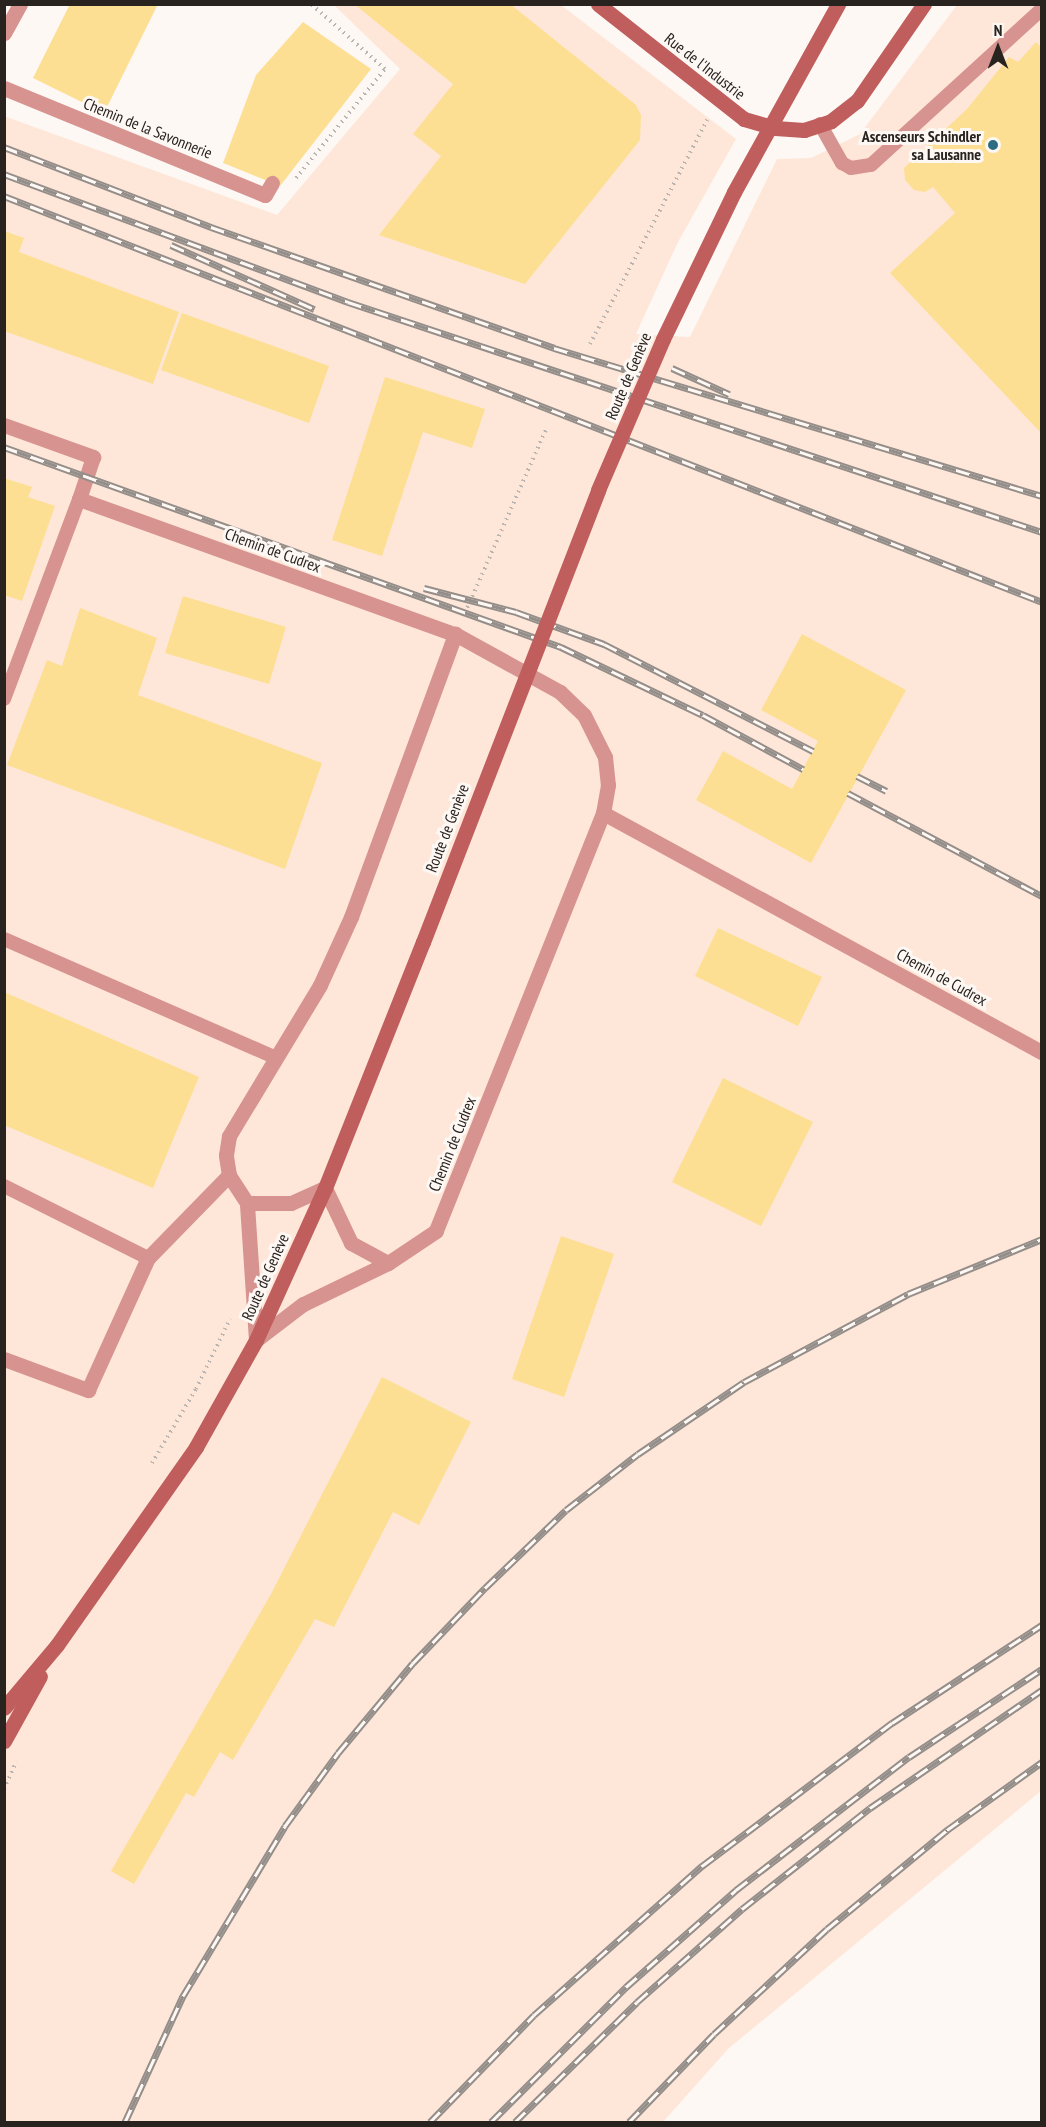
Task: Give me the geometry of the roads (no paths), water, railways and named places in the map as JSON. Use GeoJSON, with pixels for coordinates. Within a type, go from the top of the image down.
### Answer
{"type":"FeatureCollection","features":[{"type":"Feature","properties":{"kind":"main road","name":"Rue de l'Industrie"},"geometry":{"type":"LineString","coordinates":[[598,4],[744,119],[775,128],[804,130],[820,124],[857,101],[924,4]]}},
{"type":"Feature","properties":{"kind":"main road","name":"Route de Genève"},"geometry":{"type":"LineString","coordinates":[[4,1708],[57,1645],[196,1447],[256,1340],[325,1188],[594,500],[663,339],[734,192],[838,4]]}},
{"type":"Feature","properties":{"kind":"main road","name":"Route de Genève"},"geometry":{"type":"LineString","coordinates":[[4,1740],[57,1645]]}},
{"type":"Feature","properties":{"kind":"street"},"geometry":{"type":"LineString","coordinates":[[4,33],[20,4]]}},
{"type":"Feature","properties":{"kind":"street","name":"Chemin de la Savonnerie"},"geometry":{"type":"LineString","coordinates":[[4,88],[265,195],[272,183]]}},
{"type":"Feature","properties":{"kind":"street"},"geometry":{"type":"LineString","coordinates":[[4,425],[93,457],[79,499]]}},
{"type":"Feature","properties":{"kind":"street","name":"Chemin de Cudrex"},"geometry":{"type":"LineString","coordinates":[[79,499],[455,634],[560,692],[584,716],[606,757],[608,785],[603,813],[436,1231],[388,1263],[303,1304],[256,1340]]}},
{"type":"Feature","properties":{"kind":"street"},"geometry":{"type":"LineString","coordinates":[[256,1340],[247,1203],[229,1175],[226,1155],[228,1137],[274,1057],[320,985],[351,916],[455,634]]}},
{"type":"Feature","properties":{"kind":"street","name":"Chemin de Cudrex"},"geometry":{"type":"LineString","coordinates":[[603,813],[1041,1052]]}},
{"type":"Feature","properties":{"kind":"street"},"geometry":{"type":"LineString","coordinates":[[4,1359],[88,1390],[148,1258],[229,1175]]}},
{"type":"Feature","properties":{"kind":"street"},"geometry":{"type":"LineString","coordinates":[[247,1203],[291,1203],[325,1188],[351,1243],[388,1263]]}},
{"type":"Feature","properties":{"kind":"lane"},"geometry":{"type":"LineString","coordinates":[[820,124],[842,163],[851,168],[871,165],[1041,9]]}},
{"type":"Feature","properties":{"kind":"lane"},"geometry":{"type":"LineString","coordinates":[[4,699],[79,499]]}},
{"type":"Feature","properties":{"kind":"lane"},"geometry":{"type":"LineString","coordinates":[[4,939],[274,1057]]}},
{"type":"Feature","properties":{"kind":"lane"},"geometry":{"type":"LineString","coordinates":[[4,1186],[148,1258]]}},
{"type":"Feature","properties":{"kind":"railway"},"geometry":{"type":"LineString","coordinates":[[4,147],[211,227],[554,348],[1042,496]]}},
{"type":"Feature","properties":{"kind":"railway"},"geometry":{"type":"LineString","coordinates":[[4,174],[348,302],[1042,532]]}},
{"type":"Feature","properties":{"kind":"railway"},"geometry":{"type":"LineString","coordinates":[[4,196],[1042,602]]}},
{"type":"Feature","properties":{"kind":"railway"},"geometry":{"type":"LineString","coordinates":[[171,245],[314,309]]}},
{"type":"Feature","properties":{"kind":"railway"},"geometry":{"type":"LineString","coordinates":[[672,368],[729,394]]}},
{"type":"Feature","properties":{"kind":"railway"},"geometry":{"type":"LineString","coordinates":[[4,447],[561,647],[703,715],[803,769]]}},
{"type":"Feature","properties":{"kind":"railway"},"geometry":{"type":"LineString","coordinates":[[424,588],[516,612],[604,644],[813,751]]}},
{"type":"Feature","properties":{"kind":"railway"},"geometry":{"type":"LineString","coordinates":[[857,776],[886,791]]}},
{"type":"Feature","properties":{"kind":"railway"},"geometry":{"type":"LineString","coordinates":[[848,793],[1042,896]]}},
{"type":"Feature","properties":{"kind":"railway"},"geometry":{"type":"LineString","coordinates":[[125,2122],[183,1996],[285,1826],[338,1753],[413,1663],[485,1588],[566,1510],[638,1454],[744,1382],[908,1294],[1042,1239]]}},
{"type":"Feature","properties":{"kind":"railway"},"geometry":{"type":"LineString","coordinates":[[430,2122],[534,2015],[702,1866],[892,1723],[1042,1625]]}},
{"type":"Feature","properties":{"kind":"railway"},"geometry":{"type":"LineString","coordinates":[[491,2122],[626,1987],[736,1890],[909,1757],[1042,1669]]}},
{"type":"Feature","properties":{"kind":"railway"},"geometry":{"type":"LineString","coordinates":[[515,2122],[637,2002],[742,1909],[870,1808],[1042,1690]]}},
{"type":"Feature","properties":{"kind":"railway"},"geometry":{"type":"LineString","coordinates":[[629,2122],[714,2034],[827,1929],[947,1830],[1042,1762]]}},
{"type":"Feature","properties":{"kind":"place","name":"Ascenseurs Schindler sa Lausanne"},"geometry":{"type":"Point","coordinates":[993,145]}}]}
